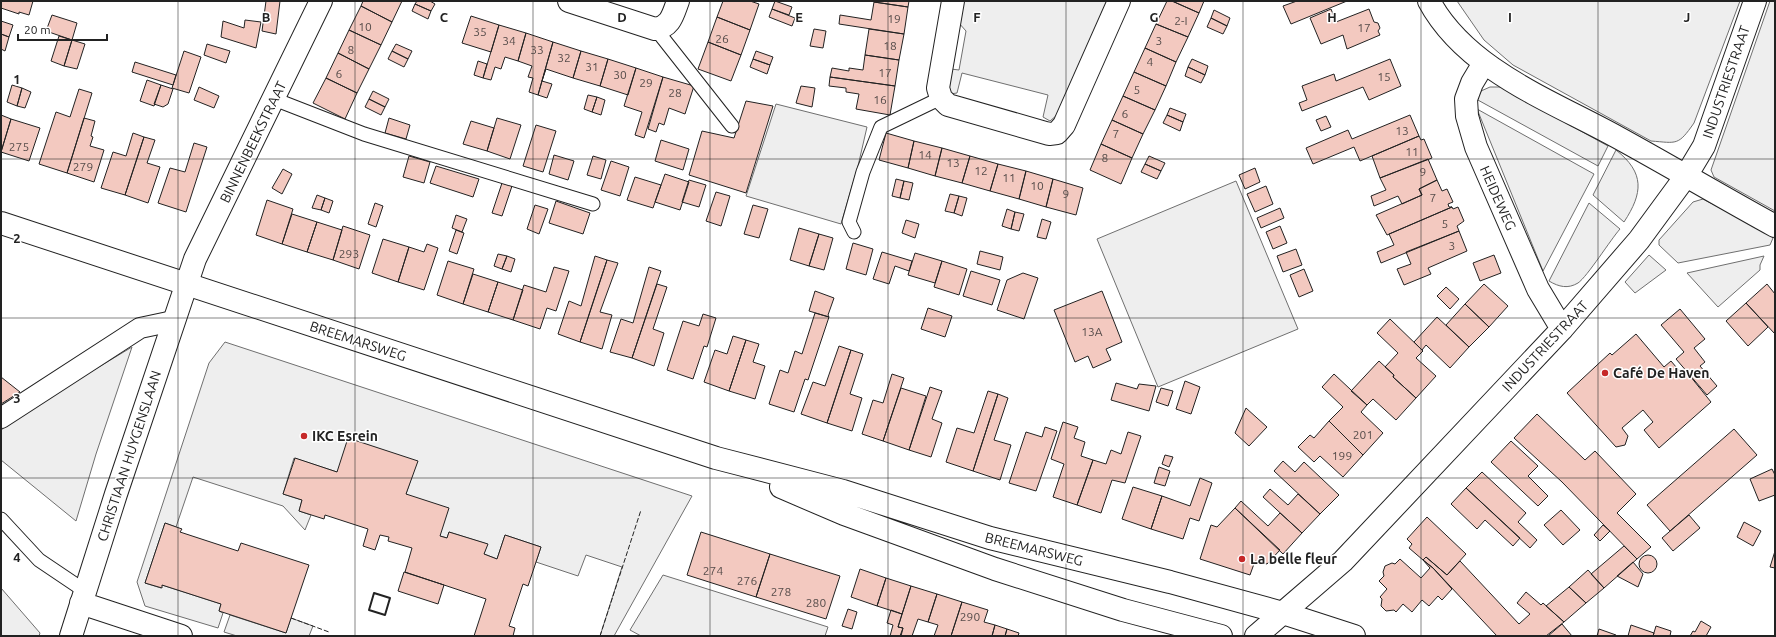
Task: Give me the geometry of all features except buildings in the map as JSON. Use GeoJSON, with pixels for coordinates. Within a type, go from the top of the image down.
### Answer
{"type":"FeatureCollection","features":[{"type":"Feature","properties":{"kind":"street","name":"BINNENBEEKSTRAAT"},"geometry":{"type":"LineString","coordinates":[[186,284],[195,259],[321,1]]}},
{"type":"Feature","properties":{"kind":"street"},"geometry":{"type":"LineString","coordinates":[[569,1],[650,27],[660,28],[669,24],[678,1]]}},
{"type":"Feature","properties":{"kind":"street"},"geometry":{"type":"LineString","coordinates":[[953,1],[938,88],[941,98],[948,105],[1049,134],[1058,133],[1064,125],[1119,1]]}},
{"type":"Feature","properties":{"kind":"street"},"geometry":{"type":"LineString","coordinates":[[1429,1],[1446,27],[1484,63],[1503,77],[1618,137],[1775,226]]}},
{"type":"Feature","properties":{"kind":"street","name":"INDUSTRIESTRAAT"},"geometry":{"type":"LineString","coordinates":[[1256,636],[1343,561],[1562,329],[1639,240],[1686,176],[1704,146],[1755,1]]}},
{"type":"Feature","properties":{"kind":"street","name":"HEIDEWEG"},"geometry":{"type":"LineString","coordinates":[[1484,63],[1472,83],[1466,99],[1467,116],[1476,147],[1538,289],[1562,329]]}},
{"type":"Feature","properties":{"kind":"street","name":"BREEMARSWEG"},"geometry":{"type":"LineString","coordinates":[[1,223],[716,458],[843,491],[990,538],[1170,582],[1283,612],[1354,636]]}},
{"type":"Feature","properties":{"kind":"street","name":"CHRISTIAAN HUYGENSLAAN"},"geometry":{"type":"LineString","coordinates":[[71,636],[186,284]]}},
{"type":"Feature","properties":{"kind":"street"},"geometry":{"type":"LineString","coordinates":[[1,418],[140,328],[173,321]]}},
{"type":"Feature","properties":{"kind":"street","name":"BREEMARSWEG"},"geometry":{"type":"LineString","coordinates":[[716,458],[844,514],[995,568],[1123,610],[1221,636]]}},
{"type":"Feature","properties":{"kind":"street"},"geometry":{"type":"LineString","coordinates":[[83,597],[181,636]]}},
{"type":"Feature","properties":{"kind":"lane"},"geometry":{"type":"LineString","coordinates":[[660,28],[662,37],[732,126]]}},
{"type":"Feature","properties":{"kind":"lane"},"geometry":{"type":"LineString","coordinates":[[854,232],[849,222],[863,172],[881,127],[941,98]]}},
{"type":"Feature","properties":{"kind":"lane"},"geometry":{"type":"LineString","coordinates":[[274,99],[364,134],[593,204]]}},
{"type":"Feature","properties":{"kind":"lane"},"geometry":{"type":"LineString","coordinates":[[1,519],[39,560],[83,597]]}},
{"type":"Feature","properties":{"kind":"shaded area"},"geometry":{"type":"Polygon","coordinates":[[[962,1],[1109,1],[1057,115],[1050,121],[1043,117],[1048,95],[962,73],[957,93],[950,94],[948,91],[951,69],[959,70],[966,31],[958,22],[962,1]]]}},
{"type":"Feature","properties":{"kind":"shaded area"},"geometry":{"type":"Polygon","coordinates":[[[1457,1],[1740,1],[1694,123],[1680,139],[1672,142],[1666,142],[1651,141],[1513,65],[1484,40],[1457,1]]]}},
{"type":"Feature","properties":{"kind":"shaded area"},"geometry":{"type":"Polygon","coordinates":[[[1770,1],[1775,1],[1775,211],[1714,177],[1711,170],[1770,1]]]}},
{"type":"Feature","properties":{"kind":"shaded area"},"geometry":{"type":"Polygon","coordinates":[[[1490,87],[1501,87],[1608,146],[1598,166],[1476,99],[1481,91],[1490,87]]]}},
{"type":"Feature","properties":{"kind":"shaded area"},"geometry":{"type":"Polygon","coordinates":[[[776,104],[867,127],[858,166],[841,224],[746,196],[776,104]]]}},
{"type":"Feature","properties":{"kind":"shaded area"},"geometry":{"type":"Polygon","coordinates":[[[1477,109],[1594,174],[1543,271],[1477,109]]]}},
{"type":"Feature","properties":{"kind":"shaded area"},"geometry":{"type":"Polygon","coordinates":[[[1616,150],[1632,167],[1638,184],[1635,202],[1624,222],[1593,195],[1616,150]]]}},
{"type":"Feature","properties":{"kind":"shaded area"},"geometry":{"type":"Polygon","coordinates":[[[1236,181],[1298,329],[1158,387],[1097,239],[1236,181]]]}},
{"type":"Feature","properties":{"kind":"shaded area"},"geometry":{"type":"Polygon","coordinates":[[[1703,199],[1769,234],[1773,238],[1770,245],[1678,263],[1659,245],[1659,240],[1693,202],[1703,199]]]}},
{"type":"Feature","properties":{"kind":"shaded area"},"geometry":{"type":"Polygon","coordinates":[[[1589,203],[1620,229],[1578,283],[1567,287],[1556,285],[1549,281],[1589,203]]]}},
{"type":"Feature","properties":{"kind":"shaded area"},"geometry":{"type":"Polygon","coordinates":[[[1649,255],[1666,270],[1635,293],[1625,282],[1649,255]]]}},
{"type":"Feature","properties":{"kind":"shaded area"},"geometry":{"type":"Polygon","coordinates":[[[1764,256],[1760,265],[1760,270],[1718,307],[1687,273],[1764,256]]]}},
{"type":"Feature","properties":{"kind":"shaded area"},"geometry":{"type":"Polygon","coordinates":[[[225,342],[692,496],[614,636],[600,636],[622,567],[586,555],[578,576],[536,562],[541,547],[505,535],[497,559],[484,554],[487,544],[449,532],[447,538],[440,536],[406,494],[417,461],[337,472],[294,458],[283,494],[302,500],[299,511],[311,515],[305,530],[283,506],[193,477],[176,527],[165,523],[145,583],[161,588],[162,585],[221,604],[219,611],[223,613],[218,628],[145,606],[137,582],[209,363],[225,342]]]}},
{"type":"Feature","properties":{"kind":"shaded area"},"geometry":{"type":"Polygon","coordinates":[[[132,347],[96,454],[76,521],[1,460],[1,430],[42,401],[132,347]]]}},
{"type":"Feature","properties":{"kind":"shaded area"},"geometry":{"type":"Polygon","coordinates":[[[663,575],[828,627],[825,636],[641,636],[630,630],[663,575]]]}},
{"type":"Feature","properties":{"kind":"shaded area"},"geometry":{"type":"Polygon","coordinates":[[[1,588],[40,633],[39,636],[1,636],[1,588]]]}},
{"type":"Feature","properties":{"kind":"shaded area"},"geometry":{"type":"Polygon","coordinates":[[[230,615],[286,633],[291,618],[313,626],[309,636],[237,636],[224,632],[230,615]]]}},
{"type":"Feature","properties":{"kind":"fence"},"geometry":{"type":"LineString","coordinates":[[600,636],[641,510]]}},
{"type":"Feature","properties":{"kind":"fence"},"geometry":{"type":"LineString","coordinates":[[291,618],[329,632]]}},
{"type":"Feature","properties":{"kind":"wall"},"geometry":{"type":"LineString","coordinates":[[374,593],[390,598],[385,615],[369,610],[374,593]]}},
{"type":"Feature","properties":{"kind":"place","name":"Café De Haven"},"geometry":{"type":"Point","coordinates":[1605,373]}},
{"type":"Feature","properties":{"kind":"place","name":"IKC Esrein"},"geometry":{"type":"Point","coordinates":[304,436]}},
{"type":"Feature","properties":{"kind":"place","name":"La belle fleur"},"geometry":{"type":"Point","coordinates":[1242,559]}}]}
